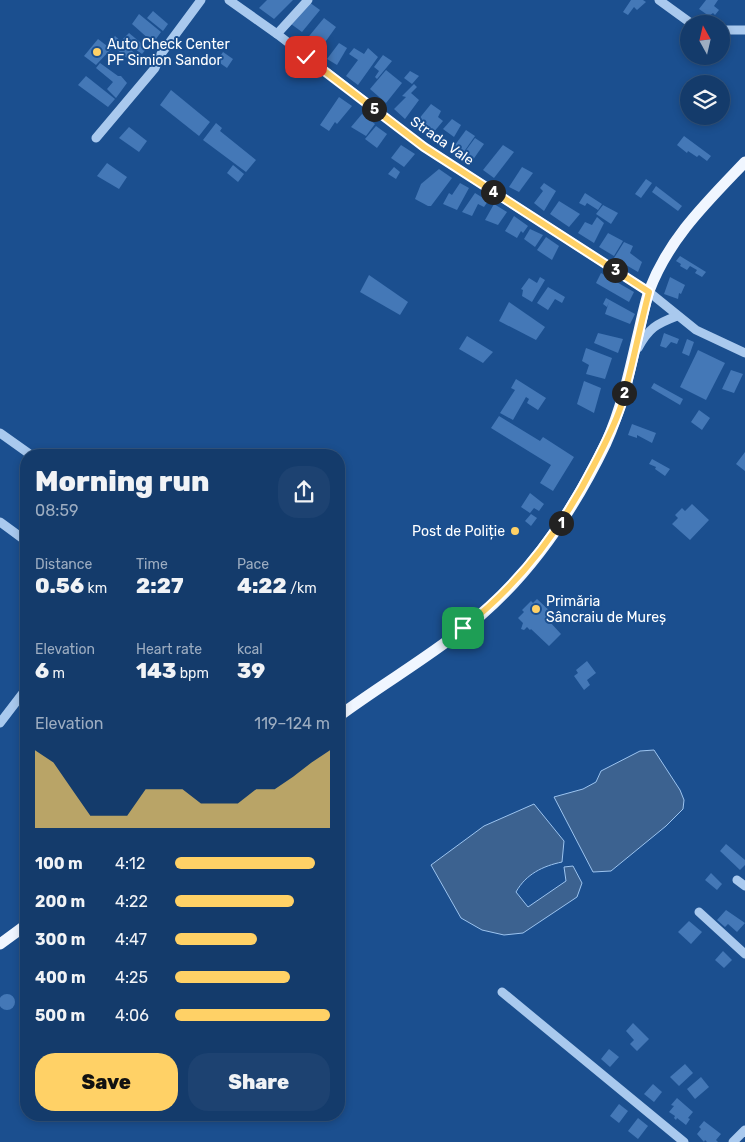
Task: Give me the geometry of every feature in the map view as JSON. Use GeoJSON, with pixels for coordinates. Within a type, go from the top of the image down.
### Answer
{"type":"FeatureCollection","features":[{"type":"Feature","properties":{"kind":"main road"},"geometry":{"type":"LineString","coordinates":[[345,712],[480,616],[521,576],[553,535],[585,483],[606,441],[620,407],[649,292],[663,259],[695,214],[745,162]]}},
{"type":"Feature","properties":{"kind":"main road"},"geometry":{"type":"LineString","coordinates":[[0,944],[20,929]]}},
{"type":"Feature","properties":{"kind":"street"},"geometry":{"type":"LineString","coordinates":[[96,138],[155,68],[161,54],[201,0]]}},
{"type":"Feature","properties":{"kind":"street","name":"Strada Vale"},"geometry":{"type":"LineString","coordinates":[[230,0],[424,147],[649,292],[696,330],[745,353]]}},
{"type":"Feature","properties":{"kind":"street"},"geometry":{"type":"LineString","coordinates":[[277,34],[308,0]]}},
{"type":"Feature","properties":{"kind":"street"},"geometry":{"type":"LineString","coordinates":[[659,0],[680,15]]}},
{"type":"Feature","properties":{"kind":"street"},"geometry":{"type":"LineString","coordinates":[[730,30],[745,30]]}},
{"type":"Feature","properties":{"kind":"street"},"geometry":{"type":"LineString","coordinates":[[634,355],[644,337],[657,324],[677,316]]}},
{"type":"Feature","properties":{"kind":"street"},"geometry":{"type":"LineString","coordinates":[[0,434],[22,449]]}},
{"type":"Feature","properties":{"kind":"street"},"geometry":{"type":"LineString","coordinates":[[0,522],[20,537]]}},
{"type":"Feature","properties":{"kind":"street"},"geometry":{"type":"LineString","coordinates":[[0,723],[20,697]]}},
{"type":"Feature","properties":{"kind":"street"},"geometry":{"type":"LineString","coordinates":[[737,880],[745,886]]}},
{"type":"Feature","properties":{"kind":"street"},"geometry":{"type":"LineString","coordinates":[[699,912],[745,954]]}},
{"type":"Feature","properties":{"kind":"street"},"geometry":{"type":"LineString","coordinates":[[502,992],[684,1142]]}},
{"type":"Feature","properties":{"kind":"street"},"geometry":{"type":"LineString","coordinates":[[733,1142],[745,1130]]}},
{"type":"Feature","properties":{"kind":"water"},"geometry":{"type":"Polygon","coordinates":[[[654,750],[680,790],[684,800],[683,809],[666,826],[611,871],[593,872],[554,797],[583,789],[596,782],[601,771],[640,751],[654,750]]]}},
{"type":"Feature","properties":{"kind":"water"},"geometry":{"type":"Polygon","coordinates":[[[534,804],[564,841],[562,862],[536,872],[525,880],[516,892],[528,907],[566,881],[564,867],[573,866],[582,883],[577,897],[523,933],[504,935],[482,930],[461,918],[431,865],[484,826],[534,804]]]}},
{"type":"Feature","properties":{"kind":"building"},"geometry":{"type":"Polygon","coordinates":[[[267,0],[293,0],[274,19],[259,8],[267,0]]]}},
{"type":"Feature","properties":{"kind":"building"},"geometry":{"type":"Polygon","coordinates":[[[631,0],[643,0],[646,2],[637,10],[634,7],[628,15],[623,12],[631,0]]]}},
{"type":"Feature","properties":{"kind":"building"},"geometry":{"type":"Polygon","coordinates":[[[706,0],[718,0],[714,6],[719,10],[715,15],[713,13],[708,15],[699,9],[706,0]]]}},
{"type":"Feature","properties":{"kind":"building"},"geometry":{"type":"Polygon","coordinates":[[[309,2],[320,10],[302,32],[291,24],[309,2]]]}},
{"type":"Feature","properties":{"kind":"building"},"geometry":{"type":"Polygon","coordinates":[[[153,11],[168,24],[163,31],[147,18],[153,11]]]}},
{"type":"Feature","properties":{"kind":"building"},"geometry":{"type":"Polygon","coordinates":[[[139,14],[161,32],[156,39],[150,40],[132,24],[139,14]]]}},
{"type":"Feature","properties":{"kind":"building"},"geometry":{"type":"Polygon","coordinates":[[[324,18],[336,27],[318,52],[305,41],[324,18]]]}},
{"type":"Feature","properties":{"kind":"building"},"geometry":{"type":"Polygon","coordinates":[[[129,33],[147,48],[142,54],[122,40],[129,33]]]}},
{"type":"Feature","properties":{"kind":"building"},"geometry":{"type":"Polygon","coordinates":[[[115,36],[139,57],[133,63],[109,43],[115,36]]]}},
{"type":"Feature","properties":{"kind":"building","name":"Auto Check Center PF Simion Sandor"},"geometry":{"type":"Polygon","coordinates":[[[98,39],[111,49],[96,65],[84,56],[98,39]]]}},
{"type":"Feature","properties":{"kind":"building"},"geometry":{"type":"Polygon","coordinates":[[[339,43],[347,48],[337,65],[327,59],[339,43]]]}},
{"type":"Feature","properties":{"kind":"building"},"geometry":{"type":"Polygon","coordinates":[[[354,48],[364,54],[368,48],[378,57],[358,85],[346,76],[358,60],[349,54],[354,48]]]}},
{"type":"Feature","properties":{"kind":"building"},"geometry":{"type":"Polygon","coordinates":[[[223,52],[233,59],[227,68],[217,61],[223,52]]]}},
{"type":"Feature","properties":{"kind":"building"},"geometry":{"type":"Polygon","coordinates":[[[383,55],[392,61],[377,79],[375,77],[379,71],[374,67],[383,55]]]}},
{"type":"Feature","properties":{"kind":"building"},"geometry":{"type":"Polygon","coordinates":[[[100,63],[118,76],[121,76],[127,83],[116,98],[107,89],[113,82],[96,68],[100,63]]]}},
{"type":"Feature","properties":{"kind":"building"},"geometry":{"type":"Polygon","coordinates":[[[386,70],[402,83],[386,103],[370,89],[386,70]]]}},
{"type":"Feature","properties":{"kind":"building"},"geometry":{"type":"Polygon","coordinates":[[[410,71],[419,76],[412,84],[404,78],[410,71]]]}},
{"type":"Feature","properties":{"kind":"building"},"geometry":{"type":"Polygon","coordinates":[[[86,76],[115,99],[108,107],[78,85],[86,76]]]}},
{"type":"Feature","properties":{"kind":"building"},"geometry":{"type":"Polygon","coordinates":[[[414,84],[417,87],[411,93],[419,100],[405,119],[394,109],[406,97],[402,96],[414,84]]]}},
{"type":"Feature","properties":{"kind":"building"},"geometry":{"type":"Polygon","coordinates":[[[171,90],[210,122],[199,136],[160,105],[171,90]]]}},
{"type":"Feature","properties":{"kind":"building"},"geometry":{"type":"Polygon","coordinates":[[[339,97],[352,106],[337,124],[335,122],[329,131],[320,125],[339,97]]]}},
{"type":"Feature","properties":{"kind":"building"},"geometry":{"type":"Polygon","coordinates":[[[431,104],[441,111],[438,117],[443,121],[433,133],[418,120],[431,104]]]}},
{"type":"Feature","properties":{"kind":"building"},"geometry":{"type":"Polygon","coordinates":[[[362,114],[375,124],[366,136],[351,127],[362,114]]]}},
{"type":"Feature","properties":{"kind":"building"},"geometry":{"type":"Polygon","coordinates":[[[452,119],[461,125],[454,137],[443,129],[452,119]]]}},
{"type":"Feature","properties":{"kind":"building"},"geometry":{"type":"Polygon","coordinates":[[[216,123],[222,128],[220,131],[256,160],[246,172],[203,140],[216,123]]]}},
{"type":"Feature","properties":{"kind":"building"},"geometry":{"type":"Polygon","coordinates":[[[376,126],[387,134],[377,148],[365,139],[376,126]]]}},
{"type":"Feature","properties":{"kind":"building"},"geometry":{"type":"Polygon","coordinates":[[[129,127],[147,141],[139,152],[119,138],[129,127]]]}},
{"type":"Feature","properties":{"kind":"building"},"geometry":{"type":"Polygon","coordinates":[[[466,130],[475,136],[461,156],[452,149],[466,130]]]}},
{"type":"Feature","properties":{"kind":"building"},"geometry":{"type":"Polygon","coordinates":[[[684,136],[711,156],[707,161],[699,155],[697,157],[688,151],[687,153],[677,145],[684,136]]]}},
{"type":"Feature","properties":{"kind":"building"},"geometry":{"type":"Polygon","coordinates":[[[475,138],[484,144],[470,164],[461,157],[475,138]]]}},
{"type":"Feature","properties":{"kind":"building"},"geometry":{"type":"Polygon","coordinates":[[[401,145],[415,154],[404,167],[391,158],[401,145]]]}},
{"type":"Feature","properties":{"kind":"building"},"geometry":{"type":"Polygon","coordinates":[[[503,145],[514,152],[494,178],[483,170],[503,145]]]}},
{"type":"Feature","properties":{"kind":"building"},"geometry":{"type":"Polygon","coordinates":[[[107,163],[127,177],[119,189],[97,176],[107,163]]]}},
{"type":"Feature","properties":{"kind":"building"},"geometry":{"type":"Polygon","coordinates":[[[233,165],[244,174],[238,182],[227,173],[233,165]]]}},
{"type":"Feature","properties":{"kind":"building"},"geometry":{"type":"Polygon","coordinates":[[[394,167],[400,172],[396,179],[388,174],[394,167]]]}},
{"type":"Feature","properties":{"kind":"building"},"geometry":{"type":"Polygon","coordinates":[[[522,167],[533,173],[519,192],[509,187],[522,167]]]}},
{"type":"Feature","properties":{"kind":"building"},"geometry":{"type":"Polygon","coordinates":[[[439,169],[452,178],[431,206],[428,206],[415,199],[421,184],[439,169]]]}},
{"type":"Feature","properties":{"kind":"building"},"geometry":{"type":"Polygon","coordinates":[[[646,179],[652,183],[641,198],[635,194],[646,179]]]}},
{"type":"Feature","properties":{"kind":"building"},"geometry":{"type":"Polygon","coordinates":[[[460,183],[469,188],[457,210],[443,204],[449,193],[452,195],[460,183]]]}},
{"type":"Feature","properties":{"kind":"building"},"geometry":{"type":"Polygon","coordinates":[[[544,183],[556,191],[544,211],[534,203],[543,191],[540,188],[544,183]]]}},
{"type":"Feature","properties":{"kind":"building"},"geometry":{"type":"Polygon","coordinates":[[[656,186],[682,206],[678,211],[652,192],[656,186]]]}},
{"type":"Feature","properties":{"kind":"building"},"geometry":{"type":"Polygon","coordinates":[[[475,193],[488,201],[484,207],[478,204],[472,216],[462,212],[475,193]]]}},
{"type":"Feature","properties":{"kind":"building"},"geometry":{"type":"Polygon","coordinates":[[[585,193],[602,204],[598,210],[587,203],[585,206],[579,203],[585,193]]]}},
{"type":"Feature","properties":{"kind":"building"},"geometry":{"type":"Polygon","coordinates":[[[559,201],[580,214],[569,227],[550,214],[559,201]]]}},
{"type":"Feature","properties":{"kind":"building"},"geometry":{"type":"Polygon","coordinates":[[[494,204],[507,212],[498,225],[485,220],[494,204]]]}},
{"type":"Feature","properties":{"kind":"building"},"geometry":{"type":"Polygon","coordinates":[[[603,205],[618,213],[611,224],[596,214],[603,205]]]}},
{"type":"Feature","properties":{"kind":"building"},"geometry":{"type":"Polygon","coordinates":[[[514,216],[528,226],[523,233],[521,231],[517,238],[505,231],[514,216]]]}},
{"type":"Feature","properties":{"kind":"building"},"geometry":{"type":"Polygon","coordinates":[[[597,217],[604,223],[594,243],[578,233],[585,222],[592,225],[597,217]]]}},
{"type":"Feature","properties":{"kind":"building"},"geometry":{"type":"Polygon","coordinates":[[[530,229],[543,235],[535,247],[524,239],[530,229]]]}},
{"type":"Feature","properties":{"kind":"building"},"geometry":{"type":"Polygon","coordinates":[[[608,233],[623,241],[614,256],[599,247],[608,233]]]}},
{"type":"Feature","properties":{"kind":"building"},"geometry":{"type":"Polygon","coordinates":[[[546,237],[559,246],[552,260],[537,250],[546,237]]]}},
{"type":"Feature","properties":{"kind":"building"},"geometry":{"type":"Polygon","coordinates":[[[624,242],[633,246],[630,253],[642,262],[638,272],[614,258],[624,242]]]}},
{"type":"Feature","properties":{"kind":"building"},"geometry":{"type":"Polygon","coordinates":[[[680,256],[706,272],[702,277],[695,273],[697,270],[690,266],[687,270],[680,266],[681,264],[676,261],[680,256]]]}},
{"type":"Feature","properties":{"kind":"building"},"geometry":{"type":"Polygon","coordinates":[[[601,273],[634,292],[629,302],[596,283],[601,273]]]}},
{"type":"Feature","properties":{"kind":"building"},"geometry":{"type":"Polygon","coordinates":[[[369,275],[408,302],[400,315],[360,292],[369,275]]]}},
{"type":"Feature","properties":{"kind":"building"},"geometry":{"type":"Polygon","coordinates":[[[540,277],[545,280],[532,302],[522,296],[523,290],[521,289],[529,278],[537,283],[540,277]]]}},
{"type":"Feature","properties":{"kind":"building"},"geometry":{"type":"Polygon","coordinates":[[[670,277],[685,285],[681,294],[679,293],[678,299],[664,294],[670,277]]]}},
{"type":"Feature","properties":{"kind":"building"},"geometry":{"type":"Polygon","coordinates":[[[548,287],[565,297],[562,303],[555,299],[548,310],[537,303],[548,287]]]}},
{"type":"Feature","properties":{"kind":"building"},"geometry":{"type":"Polygon","coordinates":[[[606,298],[635,314],[630,324],[605,314],[609,302],[607,307],[603,304],[606,298]]]}},
{"type":"Feature","properties":{"kind":"building"},"geometry":{"type":"Polygon","coordinates":[[[509,302],[545,327],[536,340],[499,321],[509,302]]]}},
{"type":"Feature","properties":{"kind":"building"},"geometry":{"type":"Polygon","coordinates":[[[598,333],[623,339],[618,353],[594,343],[598,333]]]}},
{"type":"Feature","properties":{"kind":"building"},"geometry":{"type":"Polygon","coordinates":[[[664,333],[679,339],[677,344],[671,342],[666,348],[660,346],[664,333]]]}},
{"type":"Feature","properties":{"kind":"building"},"geometry":{"type":"Polygon","coordinates":[[[467,336],[493,352],[483,363],[459,349],[467,336]]]}},
{"type":"Feature","properties":{"kind":"building"},"geometry":{"type":"Polygon","coordinates":[[[687,339],[694,342],[689,356],[682,353],[687,339]]]}},
{"type":"Feature","properties":{"kind":"building"},"geometry":{"type":"Polygon","coordinates":[[[586,348],[612,358],[605,379],[586,374],[589,365],[582,361],[586,348]]]}},
{"type":"Feature","properties":{"kind":"building"},"geometry":{"type":"Polygon","coordinates":[[[698,350],[725,363],[706,400],[680,387],[698,350]]]}},
{"type":"Feature","properties":{"kind":"building"},"geometry":{"type":"Polygon","coordinates":[[[731,370],[743,374],[734,393],[722,389],[731,370]]]}},
{"type":"Feature","properties":{"kind":"building"},"geometry":{"type":"Polygon","coordinates":[[[516,379],[546,398],[538,410],[527,403],[529,399],[526,397],[513,420],[500,413],[515,390],[511,388],[516,379]]]}},
{"type":"Feature","properties":{"kind":"building"},"geometry":{"type":"Polygon","coordinates":[[[584,381],[601,388],[594,413],[577,404],[584,381]]]}},
{"type":"Feature","properties":{"kind":"building"},"geometry":{"type":"Polygon","coordinates":[[[654,383],[683,399],[680,405],[651,388],[654,383]]]}},
{"type":"Feature","properties":{"kind":"building"},"geometry":{"type":"Polygon","coordinates":[[[699,410],[710,418],[702,430],[691,422],[699,410]]]}},
{"type":"Feature","properties":{"kind":"building"},"geometry":{"type":"Polygon","coordinates":[[[499,416],[540,441],[543,437],[574,457],[553,491],[540,483],[551,465],[491,428],[499,416]]]}},
{"type":"Feature","properties":{"kind":"building"},"geometry":{"type":"Polygon","coordinates":[[[632,424],[656,433],[652,443],[637,435],[637,438],[628,435],[632,424]]]}},
{"type":"Feature","properties":{"kind":"building"},"geometry":{"type":"Polygon","coordinates":[[[745,452],[745,471],[736,464],[745,452]]]}},
{"type":"Feature","properties":{"kind":"building"},"geometry":{"type":"Polygon","coordinates":[[[652,459],[670,469],[665,476],[655,469],[656,467],[649,464],[652,459]]]}},
{"type":"Feature","properties":{"kind":"building"},"geometry":{"type":"Polygon","coordinates":[[[530,493],[544,504],[539,511],[534,508],[530,513],[521,507],[530,493]]]}},
{"type":"Feature","properties":{"kind":"building"},"geometry":{"type":"Polygon","coordinates":[[[692,504],[709,520],[690,540],[672,524],[678,518],[675,515],[682,508],[685,511],[692,504]]]}},
{"type":"Feature","properties":{"kind":"building"},"geometry":{"type":"Polygon","coordinates":[[[531,514],[537,518],[531,526],[525,521],[531,514]]]}},
{"type":"Feature","properties":{"kind":"building"},"geometry":{"type":"Polygon","coordinates":[[[537,599],[553,614],[547,621],[561,634],[549,646],[531,629],[527,627],[524,630],[521,629],[523,623],[518,618],[524,612],[522,610],[531,601],[533,603],[537,599]]]}},
{"type":"Feature","properties":{"kind":"building"},"geometry":{"type":"Polygon","coordinates":[[[587,661],[596,673],[587,680],[590,685],[584,690],[574,676],[578,673],[576,670],[587,661]]]}},
{"type":"Feature","properties":{"kind":"building"},"geometry":{"type":"Polygon","coordinates":[[[726,844],[745,860],[745,865],[740,870],[720,851],[726,844]]]}},
{"type":"Feature","properties":{"kind":"building"},"geometry":{"type":"Polygon","coordinates":[[[711,873],[722,884],[717,890],[705,880],[711,873]]]}},
{"type":"Feature","properties":{"kind":"building"},"geometry":{"type":"Polygon","coordinates":[[[726,910],[745,923],[737,932],[728,924],[725,927],[717,920],[726,910]]]}},
{"type":"Feature","properties":{"kind":"building"},"geometry":{"type":"Polygon","coordinates":[[[689,921],[702,932],[691,944],[678,932],[689,921]]]}},
{"type":"Feature","properties":{"kind":"building"},"geometry":{"type":"Polygon","coordinates":[[[723,951],[732,960],[724,968],[715,960],[723,951]]]}},
{"type":"Feature","properties":{"kind":"building"},"geometry":{"type":"Polygon","coordinates":[[[4,994],[10,994],[15,999],[13,1008],[4,1010],[-1,1005],[-1,999],[4,994]]]}},
{"type":"Feature","properties":{"kind":"building"},"geometry":{"type":"Polygon","coordinates":[[[633,1023],[649,1039],[637,1051],[630,1044],[634,1040],[626,1031],[633,1023]]]}},
{"type":"Feature","properties":{"kind":"building"},"geometry":{"type":"Polygon","coordinates":[[[609,1049],[619,1057],[610,1067],[601,1059],[609,1049]]]}},
{"type":"Feature","properties":{"kind":"building"},"geometry":{"type":"Polygon","coordinates":[[[685,1064],[693,1073],[679,1086],[670,1077],[685,1064]]]}},
{"type":"Feature","properties":{"kind":"building"},"geometry":{"type":"Polygon","coordinates":[[[701,1077],[709,1087],[695,1099],[687,1089],[701,1077]]]}},
{"type":"Feature","properties":{"kind":"building"},"geometry":{"type":"Polygon","coordinates":[[[653,1084],[662,1092],[654,1102],[644,1094],[653,1084]]]}},
{"type":"Feature","properties":{"kind":"building"},"geometry":{"type":"Polygon","coordinates":[[[677,1098],[693,1112],[688,1118],[690,1119],[686,1125],[677,1118],[676,1120],[675,1116],[669,1112],[674,1106],[671,1105],[677,1098]]]}},
{"type":"Feature","properties":{"kind":"building"},"geometry":{"type":"Polygon","coordinates":[[[619,1104],[628,1111],[619,1123],[610,1116],[619,1104]]]}},
{"type":"Feature","properties":{"kind":"building"},"geometry":{"type":"Polygon","coordinates":[[[638,1118],[648,1126],[638,1139],[628,1131],[638,1118]]]}},
{"type":"Feature","properties":{"kind":"building"},"geometry":{"type":"Polygon","coordinates":[[[704,1121],[721,1134],[716,1140],[718,1142],[707,1142],[705,1140],[704,1142],[697,1134],[701,1129],[699,1127],[704,1121]]]}},
{"type":"Feature","properties":{"kind":"place","name":"Auto Check Center PF Simion Sandor"},"geometry":{"type":"Point","coordinates":[97,52]}},
{"type":"Feature","properties":{"kind":"place","name":"Post de Poliție"},"geometry":{"type":"Point","coordinates":[515,531]}},
{"type":"Feature","properties":{"kind":"place","name":"Primăria Sâncraiu de Mureș"},"geometry":{"type":"Point","coordinates":[536,609]}},
{"type":"Feature","properties":{"kind":"route"},"geometry":{"type":"LineString","coordinates":[[306,57],[424,147],[649,292],[620,407],[606,441],[581,491],[553,535],[521,576],[480,616],[463,628]]}}]}
